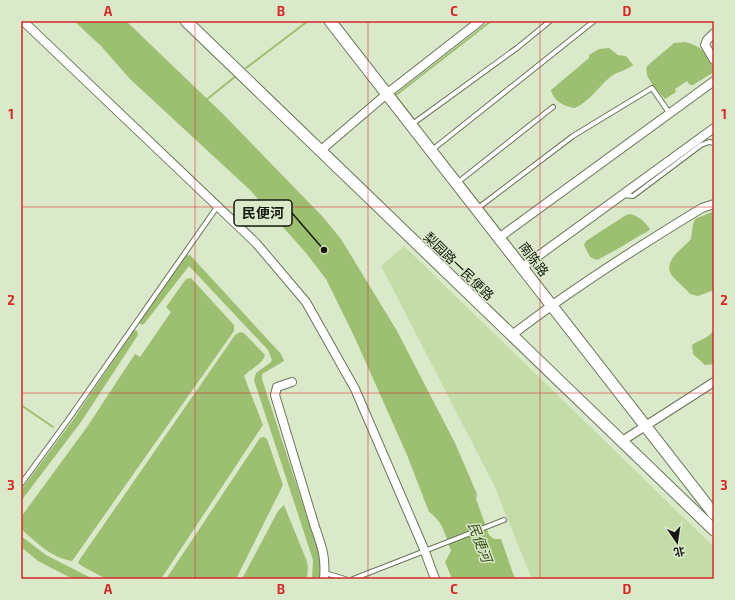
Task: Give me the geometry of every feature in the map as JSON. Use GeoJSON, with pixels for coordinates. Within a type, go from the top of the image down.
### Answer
{"type":"FeatureCollection","features":[{"type":"Feature","properties":{"kind":"main road","name":"梨园路一民便路"},"geometry":{"type":"LineString","coordinates":[[186,21],[714,530]]}},
{"type":"Feature","properties":{"kind":"main road","name":"南陈路"},"geometry":{"type":"LineString","coordinates":[[330,21],[390,92],[434,148],[648,423],[714,514]]}},
{"type":"Feature","properties":{"kind":"street"},"geometry":{"type":"LineString","coordinates":[[23,21],[256,243],[306,302],[354,389],[425,551],[435,579]]}},
{"type":"Feature","properties":{"kind":"street"},"geometry":{"type":"LineString","coordinates":[[320,150],[390,92],[480,21]]}},
{"type":"Feature","properties":{"kind":"street"},"geometry":{"type":"LineString","coordinates":[[714,34],[706,40],[705,45],[714,60]]}},
{"type":"Feature","properties":{"kind":"street"},"geometry":{"type":"LineString","coordinates":[[502,236],[714,81]]}},
{"type":"Feature","properties":{"kind":"street"},"geometry":{"type":"LineString","coordinates":[[525,265],[714,128]]}},
{"type":"Feature","properties":{"kind":"street"},"geometry":{"type":"LineString","coordinates":[[512,335],[554,303],[627,253],[702,208],[714,204]]}},
{"type":"Feature","properties":{"kind":"street"},"geometry":{"type":"LineString","coordinates":[[292,382],[277,387],[275,395],[315,527],[322,543],[324,576]]}},
{"type":"Feature","properties":{"kind":"street"},"geometry":{"type":"LineString","coordinates":[[622,441],[714,382]]}},
{"type":"Feature","properties":{"kind":"lane"},"geometry":{"type":"LineString","coordinates":[[414,123],[517,48],[550,21]]}},
{"type":"Feature","properties":{"kind":"lane"},"geometry":{"type":"LineString","coordinates":[[434,148],[594,21]]}},
{"type":"Feature","properties":{"kind":"lane"},"geometry":{"type":"LineString","coordinates":[[479,206],[573,136],[652,88],[670,114]]}},
{"type":"Feature","properties":{"kind":"lane"},"geometry":{"type":"LineString","coordinates":[[459,181],[553,107]]}},
{"type":"Feature","properties":{"kind":"lane"},"geometry":{"type":"LineString","coordinates":[[621,195],[633,196],[701,145],[709,142],[714,143]]}},
{"type":"Feature","properties":{"kind":"lane"},"geometry":{"type":"LineString","coordinates":[[21,484],[68,420],[217,207]]}},
{"type":"Feature","properties":{"kind":"lane"},"geometry":{"type":"LineString","coordinates":[[353,579],[504,520]]}},
{"type":"Feature","properties":{"kind":"lane"},"geometry":{"type":"LineString","coordinates":[[324,576],[345,579]]}},
{"type":"Feature","properties":{"kind":"shaded area"},"geometry":{"type":"Polygon","coordinates":[[[404,246],[714,547],[714,579],[532,579],[494,485],[381,266],[404,246]]]}},
{"type":"Feature","properties":{"kind":"water"},"geometry":{"type":"Polygon","coordinates":[[[74,21],[126,21],[223,114],[323,217],[341,239],[397,331],[455,443],[477,494],[476,499],[489,535],[494,539],[501,539],[515,579],[452,579],[445,562],[451,551],[441,525],[429,512],[407,455],[354,336],[326,279],[306,253],[250,190],[130,79],[101,46],[74,21]]]}},
{"type":"Feature","properties":{"kind":"water"},"geometry":{"type":"Polygon","coordinates":[[[674,43],[691,43],[704,52],[710,61],[714,72],[693,85],[690,85],[687,81],[675,89],[676,92],[665,99],[649,79],[646,70],[647,66],[674,43]]]}},
{"type":"Feature","properties":{"kind":"water"},"geometry":{"type":"Polygon","coordinates":[[[609,48],[618,55],[626,56],[633,65],[613,75],[591,97],[575,108],[564,105],[554,97],[551,90],[589,58],[589,55],[599,49],[609,48]]]}},
{"type":"Feature","properties":{"kind":"water"},"geometry":{"type":"Polygon","coordinates":[[[714,211],[714,290],[698,296],[690,294],[675,279],[670,273],[669,267],[670,262],[691,239],[695,219],[714,211]]]}},
{"type":"Feature","properties":{"kind":"water"},"geometry":{"type":"Polygon","coordinates":[[[631,214],[642,220],[650,229],[597,260],[590,257],[584,245],[586,241],[626,215],[631,214]]]}},
{"type":"Feature","properties":{"kind":"water"},"geometry":{"type":"Polygon","coordinates":[[[190,255],[281,354],[284,361],[262,374],[262,379],[319,554],[321,579],[312,579],[313,560],[254,380],[256,373],[272,360],[268,350],[189,266],[144,324],[141,325],[139,321],[185,256],[190,255]]]}},
{"type":"Feature","properties":{"kind":"water"},"geometry":{"type":"Polygon","coordinates":[[[191,278],[234,325],[234,331],[72,561],[57,557],[44,549],[21,529],[21,517],[87,427],[135,354],[140,357],[171,312],[166,307],[186,279],[191,278]]]}},
{"type":"Feature","properties":{"kind":"water"},"geometry":{"type":"Polygon","coordinates":[[[714,329],[714,364],[705,365],[693,354],[692,345],[707,336],[714,329]]]}},
{"type":"Feature","properties":{"kind":"water"},"geometry":{"type":"Polygon","coordinates":[[[134,330],[137,331],[138,335],[81,422],[21,501],[21,490],[73,420],[134,330]]]}},
{"type":"Feature","properties":{"kind":"water"},"geometry":{"type":"Polygon","coordinates":[[[240,332],[244,333],[265,355],[259,364],[244,376],[263,425],[161,579],[106,579],[82,566],[78,563],[80,559],[235,335],[240,332]]]}},
{"type":"Feature","properties":{"kind":"water"},"geometry":{"type":"Polygon","coordinates":[[[264,437],[267,439],[283,485],[236,579],[166,579],[260,438],[264,437]]]}},
{"type":"Feature","properties":{"kind":"water"},"geometry":{"type":"Polygon","coordinates":[[[284,505],[306,559],[308,566],[307,579],[242,579],[278,511],[284,505]]]}},
{"type":"Feature","properties":{"kind":"water"},"geometry":{"type":"Polygon","coordinates":[[[21,536],[46,555],[93,579],[73,579],[38,561],[21,547],[21,536]]]}},
{"type":"Feature","properties":{"kind":"waterway"},"geometry":{"type":"LineString","coordinates":[[246,68],[308,21]]}},
{"type":"Feature","properties":{"kind":"waterway"},"geometry":{"type":"LineString","coordinates":[[337,21],[389,88]]}},
{"type":"Feature","properties":{"kind":"waterway"},"geometry":{"type":"LineString","coordinates":[[396,95],[491,21]]}},
{"type":"Feature","properties":{"kind":"waterway"},"geometry":{"type":"LineString","coordinates":[[206,100],[236,76]]}},
{"type":"Feature","properties":{"kind":"waterway"},"geometry":{"type":"LineString","coordinates":[[392,91],[420,127]]}},
{"type":"Feature","properties":{"kind":"waterway"},"geometry":{"type":"LineString","coordinates":[[461,180],[502,233]]}},
{"type":"Feature","properties":{"kind":"waterway"},"geometry":{"type":"LineString","coordinates":[[505,237],[526,263]]}},
{"type":"Feature","properties":{"kind":"waterway"},"geometry":{"type":"LineString","coordinates":[[21,405],[53,427]]}},
{"type":"Feature","properties":{"kind":"place","name":"民便河"},"geometry":{"type":"Point","coordinates":[324,250]}}]}
